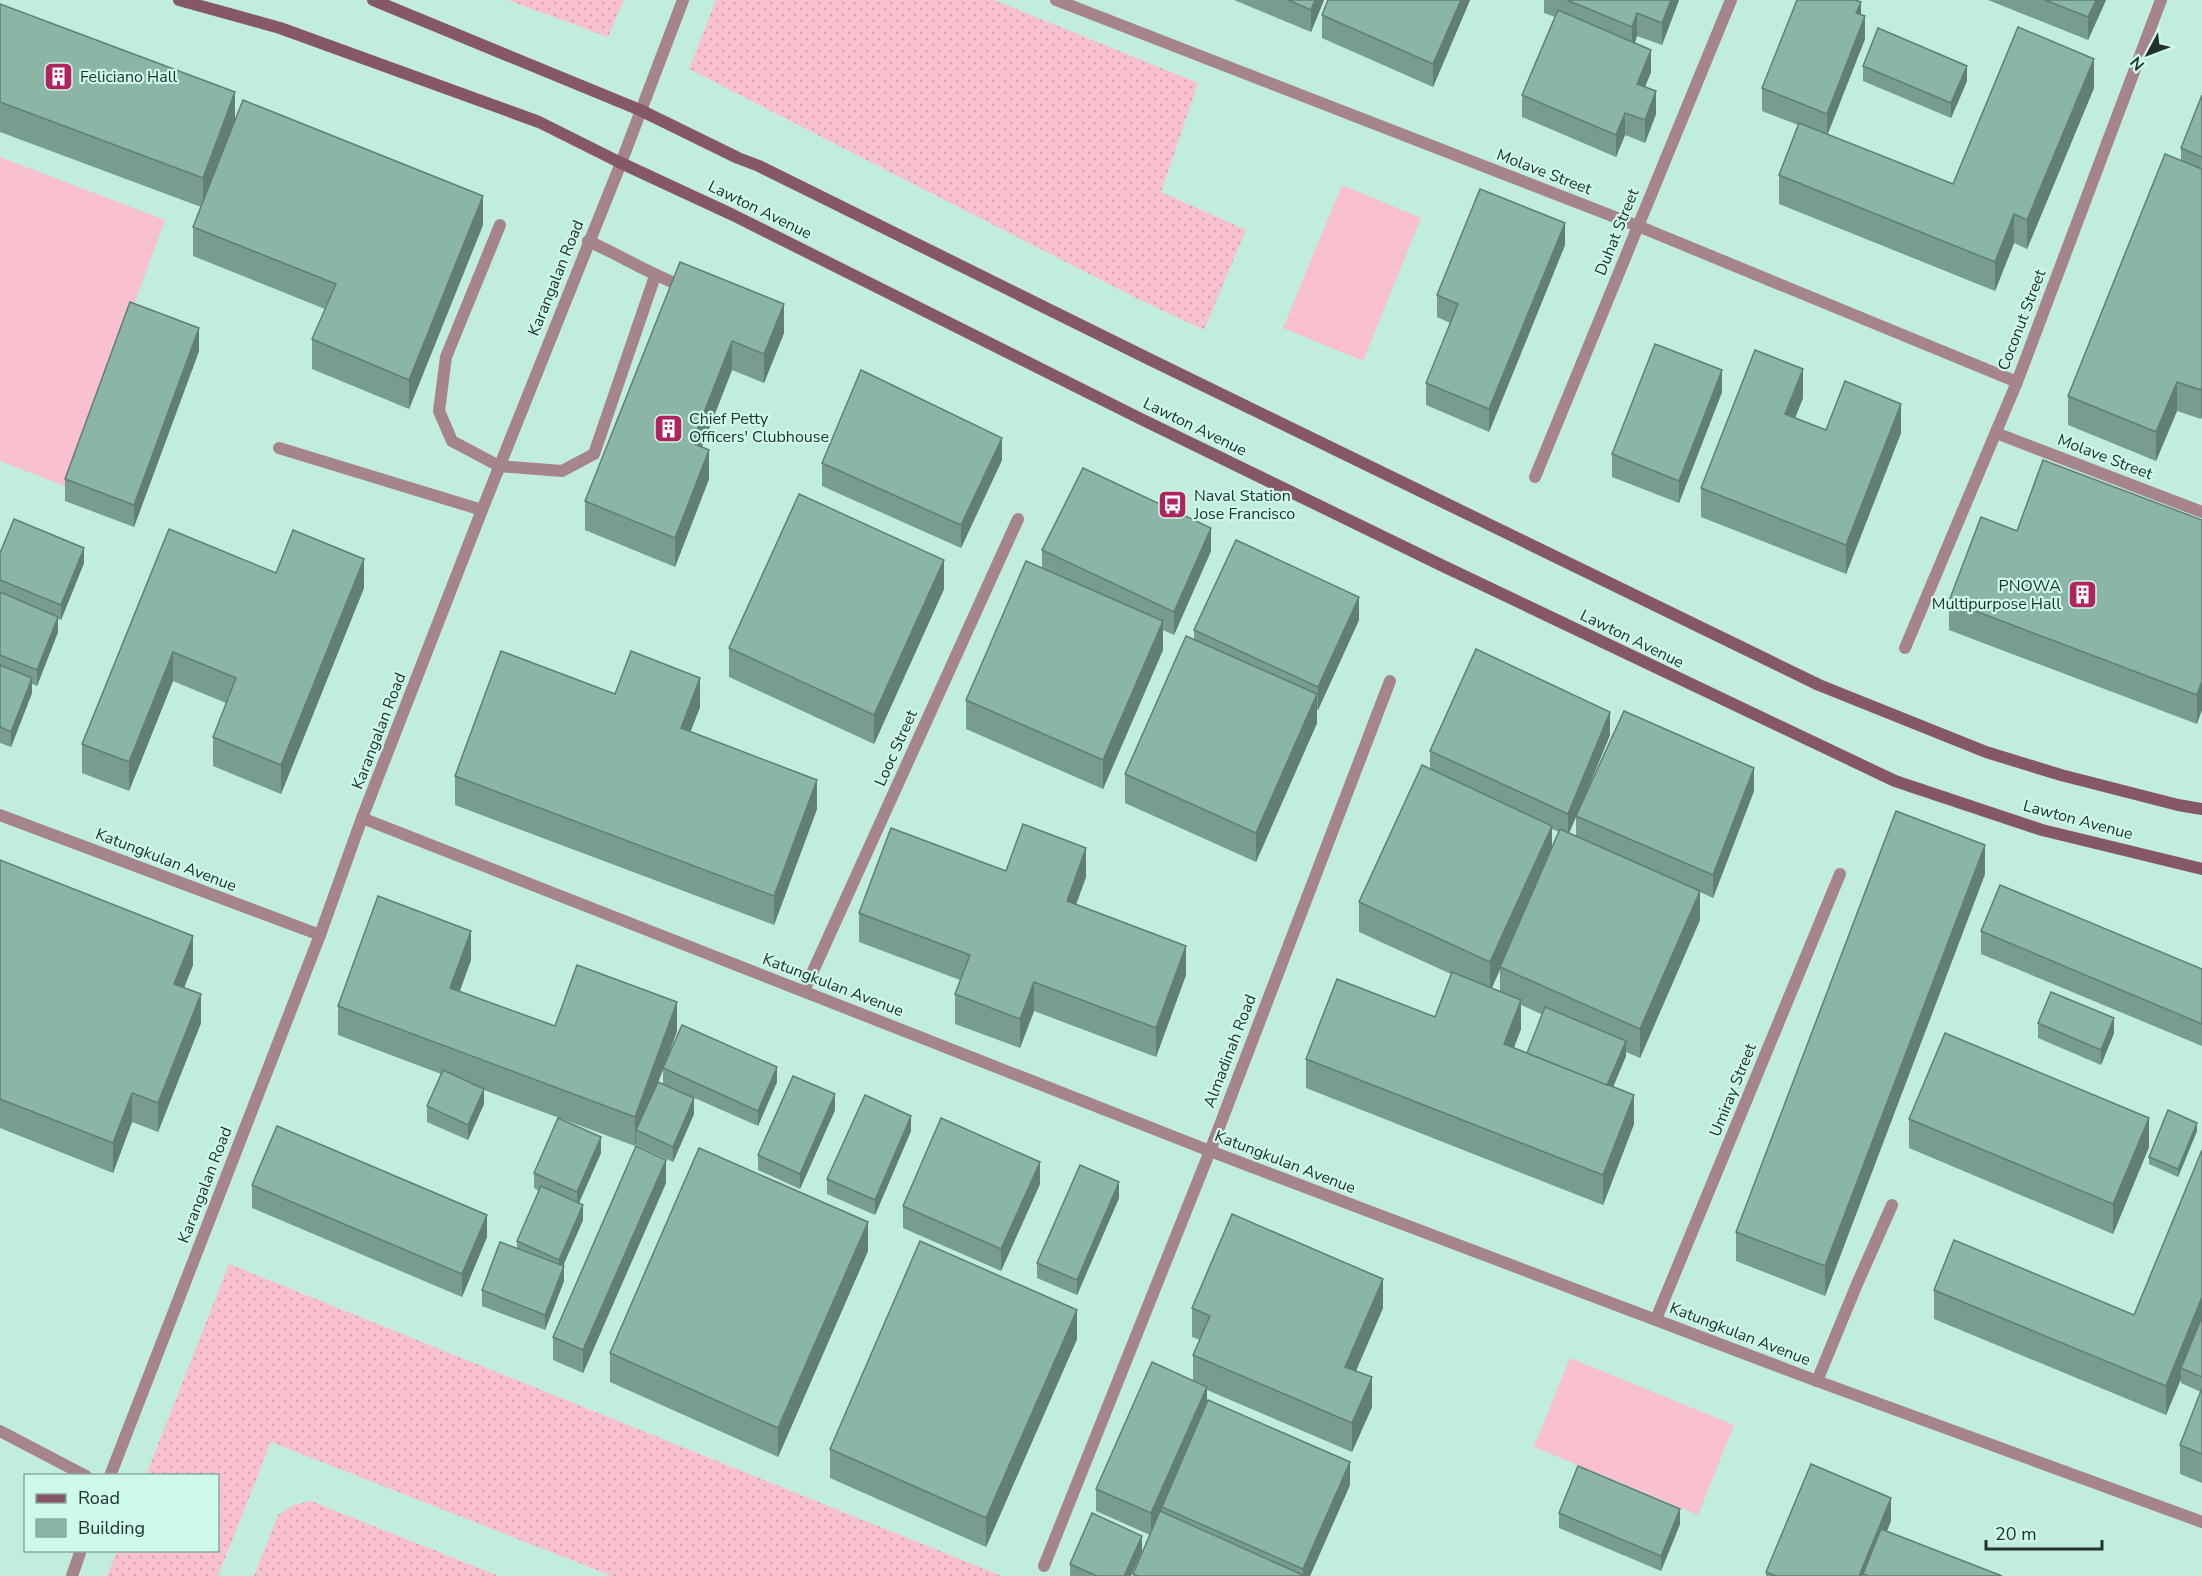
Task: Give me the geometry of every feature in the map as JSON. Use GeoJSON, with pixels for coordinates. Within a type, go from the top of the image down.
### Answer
{"type":"FeatureCollection","features":[{"type":"Feature","properties":{"kind":"main road","name":"Lawton Avenue"},"geometry":{"type":"LineString","coordinates":[[178,0],[280,28],[538,122],[733,215],[1141,419],[1653,668],[1895,781],[2042,830],[2202,869]]}},
{"type":"Feature","properties":{"kind":"main road"},"geometry":{"type":"LineString","coordinates":[[374,0],[640,110],[759,166],[1149,359],[1819,685],[1986,752],[2061,776],[2202,809]]}},
{"type":"Feature","properties":{"kind":"street","name":"Karangalan Road"},"geometry":{"type":"LineString","coordinates":[[111,1474],[320,935],[362,818],[684,0]]}},
{"type":"Feature","properties":{"kind":"street","name":"Molave Street"},"geometry":{"type":"LineString","coordinates":[[1056,0],[1638,226],[2017,382]]}},
{"type":"Feature","properties":{"kind":"street","name":"Duhat Street"},"geometry":{"type":"LineString","coordinates":[[1535,477],[1731,0]]}},
{"type":"Feature","properties":{"kind":"street","name":"Coconut Street"},"geometry":{"type":"LineString","coordinates":[[1905,648],[2017,382],[2161,0]]}},
{"type":"Feature","properties":{"kind":"street"},"geometry":{"type":"LineString","coordinates":[[500,225],[446,357],[439,411],[452,441],[499,466],[562,471],[594,454],[655,276]]}},
{"type":"Feature","properties":{"kind":"street"},"geometry":{"type":"LineString","coordinates":[[588,241],[621,256],[655,276],[696,290]]}},
{"type":"Feature","properties":{"kind":"street","name":"Molave Street"},"geometry":{"type":"LineString","coordinates":[[1996,433],[2202,512]]}},
{"type":"Feature","properties":{"kind":"street"},"geometry":{"type":"LineString","coordinates":[[279,448],[482,510]]}},
{"type":"Feature","properties":{"kind":"street","name":"Looc Street"},"geometry":{"type":"LineString","coordinates":[[804,991],[1018,519]]}},
{"type":"Feature","properties":{"kind":"street","name":"Almadinah Road"},"geometry":{"type":"LineString","coordinates":[[1044,1566],[1210,1151],[1390,681]]}},
{"type":"Feature","properties":{"kind":"street","name":"Katungkulan Avenue"},"geometry":{"type":"LineString","coordinates":[[0,815],[320,935]]}},
{"type":"Feature","properties":{"kind":"street","name":"Katungkulan Avenue"},"geometry":{"type":"LineString","coordinates":[[362,818],[1210,1151],[1817,1381],[2202,1522]]}},
{"type":"Feature","properties":{"kind":"street","name":"Umiray Street"},"geometry":{"type":"LineString","coordinates":[[1656,1319],[1840,874]]}},
{"type":"Feature","properties":{"kind":"street"},"geometry":{"type":"LineString","coordinates":[[1817,1381],[1892,1204]]}},
{"type":"Feature","properties":{"kind":"street"},"geometry":{"type":"LineString","coordinates":[[0,1431],[82,1474]]}},
{"type":"Feature","properties":{"kind":"street"},"geometry":{"type":"LineString","coordinates":[[72,1576],[81,1552]]}},
{"type":"Feature","properties":{"kind":"shaded area"},"geometry":{"type":"Polygon","coordinates":[[[507,0],[624,0],[608,37],[507,0]]]}},
{"type":"Feature","properties":{"kind":"shaded area"},"geometry":{"type":"Polygon","coordinates":[[[716,0],[994,0],[1198,83],[1161,192],[1246,230],[1204,330],[1138,299],[689,69],[716,0]]]}},
{"type":"Feature","properties":{"kind":"shaded area"},"geometry":{"type":"Polygon","coordinates":[[[0,157],[165,220],[67,487],[0,461],[0,157]]]}},
{"type":"Feature","properties":{"kind":"shaded area"},"geometry":{"type":"Polygon","coordinates":[[[1342,185],[1421,218],[1363,361],[1283,328],[1342,185]]]}},
{"type":"Feature","properties":{"kind":"shaded area"},"geometry":{"type":"Polygon","coordinates":[[[229,1264],[1002,1576],[612,1576],[271,1442],[218,1576],[107,1576],[117,1552],[219,1552],[219,1474],[146,1474],[229,1264]]]}},
{"type":"Feature","properties":{"kind":"shaded area"},"geometry":{"type":"Polygon","coordinates":[[[1570,1358],[1734,1425],[1698,1515],[1534,1447],[1570,1358]]]}},
{"type":"Feature","properties":{"kind":"shaded area"},"geometry":{"type":"Polygon","coordinates":[[[311,1501],[499,1576],[254,1576],[278,1515],[294,1505],[311,1501]]]}},
{"type":"Feature","properties":{"kind":"building"},"geometry":{"type":"Polygon","coordinates":[[[1288,0],[1315,0],[1311,10],[1288,0]]]}},
{"type":"Feature","properties":{"kind":"building"},"geometry":{"type":"Polygon","coordinates":[[[1328,0],[1461,0],[1433,64],[1322,15],[1328,0]]]}},
{"type":"Feature","properties":{"kind":"building"},"geometry":{"type":"Polygon","coordinates":[[[1567,0],[1671,0],[1662,23],[1637,13],[1632,27],[1567,0]]]}},
{"type":"Feature","properties":{"kind":"building"},"geometry":{"type":"Polygon","coordinates":[[[1797,0],[1855,0],[1861,2],[1856,13],[1865,16],[1827,114],[1762,88],[1797,0]]]}},
{"type":"Feature","properties":{"kind":"building"},"geometry":{"type":"Polygon","coordinates":[[[2045,0],[2096,0],[2088,17],[2045,0]]]}},
{"type":"Feature","properties":{"kind":"building","name":"Feliciano Hall"},"geometry":{"type":"Polygon","coordinates":[[[0,4],[235,92],[203,178],[0,102],[0,4]]]}},
{"type":"Feature","properties":{"kind":"building"},"geometry":{"type":"Polygon","coordinates":[[[1558,10],[1651,50],[1637,84],[1656,91],[1645,120],[1625,113],[1616,135],[1522,95],[1558,10]]]}},
{"type":"Feature","properties":{"kind":"building"},"geometry":{"type":"Polygon","coordinates":[[[2018,27],[2094,59],[2027,220],[2014,214],[1995,262],[1779,175],[1799,123],[1953,184],[2018,27]]]}},
{"type":"Feature","properties":{"kind":"building"},"geometry":{"type":"Polygon","coordinates":[[[1878,28],[1967,66],[1951,103],[1863,66],[1878,28]]]}},
{"type":"Feature","properties":{"kind":"building"},"geometry":{"type":"Polygon","coordinates":[[[2202,95],[2202,157],[2181,148],[2202,95]]]}},
{"type":"Feature","properties":{"kind":"building"},"geometry":{"type":"Polygon","coordinates":[[[243,100],[483,196],[409,380],[312,339],[336,284],[193,227],[243,100]]]}},
{"type":"Feature","properties":{"kind":"building"},"geometry":{"type":"Polygon","coordinates":[[[2165,154],[2202,169],[2202,387],[2201,390],[2177,382],[2156,432],[2068,396],[2165,154]]]}},
{"type":"Feature","properties":{"kind":"building"},"geometry":{"type":"Polygon","coordinates":[[[1480,189],[1565,223],[1489,409],[1426,383],[1458,304],[1437,295],[1480,189]]]}},
{"type":"Feature","properties":{"kind":"building","name":"Chief Petty Officers' Clubhouse"},"geometry":{"type":"Polygon","coordinates":[[[680,262],[784,304],[764,354],[732,341],[692,443],[709,450],[675,538],[585,501],[680,262]]]}},
{"type":"Feature","properties":{"kind":"building"},"geometry":{"type":"Polygon","coordinates":[[[130,302],[199,328],[134,505],[65,479],[130,302]]]}},
{"type":"Feature","properties":{"kind":"building"},"geometry":{"type":"Polygon","coordinates":[[[1655,344],[1722,370],[1679,481],[1612,454],[1655,344]]]}},
{"type":"Feature","properties":{"kind":"building"},"geometry":{"type":"Polygon","coordinates":[[[1755,350],[1803,369],[1785,414],[1826,430],[1845,381],[1901,404],[1846,545],[1701,488],[1755,350]]]}},
{"type":"Feature","properties":{"kind":"building"},"geometry":{"type":"Polygon","coordinates":[[[861,370],[1002,438],[961,525],[822,463],[861,370]]]}},
{"type":"Feature","properties":{"kind":"building","name":"PNOWA Multipurpose Hall"},"geometry":{"type":"Polygon","coordinates":[[[2043,460],[2202,520],[2202,681],[2197,695],[1949,601],[1981,517],[2017,531],[2043,460]]]}},
{"type":"Feature","properties":{"kind":"building"},"geometry":{"type":"Polygon","coordinates":[[[1083,468],[1211,528],[1174,612],[1042,550],[1083,468]]]}},
{"type":"Feature","properties":{"kind":"building"},"geometry":{"type":"Polygon","coordinates":[[[799,494],[944,560],[874,715],[729,648],[799,494]]]}},
{"type":"Feature","properties":{"kind":"building"},"geometry":{"type":"Polygon","coordinates":[[[14,519],[84,548],[61,605],[0,580],[0,553],[14,519]]]}},
{"type":"Feature","properties":{"kind":"building"},"geometry":{"type":"Polygon","coordinates":[[[169,529],[276,573],[293,530],[364,559],[281,765],[213,737],[236,678],[173,652],[129,762],[82,744],[169,529]]]}},
{"type":"Feature","properties":{"kind":"building"},"geometry":{"type":"Polygon","coordinates":[[[1236,540],[1359,597],[1318,687],[1194,630],[1236,540]]]}},
{"type":"Feature","properties":{"kind":"building"},"geometry":{"type":"Polygon","coordinates":[[[1026,561],[1163,621],[1103,760],[966,700],[1026,561]]]}},
{"type":"Feature","properties":{"kind":"building"},"geometry":{"type":"Polygon","coordinates":[[[0,592],[58,617],[37,670],[0,655],[0,592]]]}},
{"type":"Feature","properties":{"kind":"building"},"geometry":{"type":"Polygon","coordinates":[[[1186,636],[1317,694],[1256,833],[1125,774],[1186,636]]]}},
{"type":"Feature","properties":{"kind":"building"},"geometry":{"type":"Polygon","coordinates":[[[1476,649],[1610,712],[1568,814],[1430,751],[1476,649]]]}},
{"type":"Feature","properties":{"kind":"building"},"geometry":{"type":"Polygon","coordinates":[[[501,651],[615,694],[631,651],[700,678],[681,728],[817,780],[774,896],[455,776],[501,651]]]}},
{"type":"Feature","properties":{"kind":"building"},"geometry":{"type":"Polygon","coordinates":[[[0,665],[32,678],[11,732],[0,727],[0,665]]]}},
{"type":"Feature","properties":{"kind":"building"},"geometry":{"type":"Polygon","coordinates":[[[1624,711],[1754,768],[1713,875],[1576,816],[1624,711]]]}},
{"type":"Feature","properties":{"kind":"building"},"geometry":{"type":"Polygon","coordinates":[[[1422,765],[1552,826],[1490,962],[1359,902],[1422,765]]]}},
{"type":"Feature","properties":{"kind":"building"},"geometry":{"type":"Polygon","coordinates":[[[1896,811],[1985,845],[1825,1266],[1736,1232],[1896,811]]]}},
{"type":"Feature","properties":{"kind":"building"},"geometry":{"type":"Polygon","coordinates":[[[1023,824],[1086,848],[1067,901],[1186,946],[1156,1028],[1034,982],[1020,1019],[955,994],[970,955],[859,913],[891,828],[1006,871],[1023,824]]]}},
{"type":"Feature","properties":{"kind":"building"},"geometry":{"type":"Polygon","coordinates":[[[1560,829],[1700,891],[1640,1029],[1500,967],[1560,829]]]}},
{"type":"Feature","properties":{"kind":"building"},"geometry":{"type":"Polygon","coordinates":[[[0,860],[193,936],[174,984],[201,994],[158,1103],[132,1093],[113,1143],[0,1099],[0,860]]]}},
{"type":"Feature","properties":{"kind":"building"},"geometry":{"type":"Polygon","coordinates":[[[2000,885],[2202,969],[2202,1024],[1981,931],[2000,885]]]}},
{"type":"Feature","properties":{"kind":"building"},"geometry":{"type":"Polygon","coordinates":[[[378,896],[471,931],[450,988],[555,1026],[577,965],[677,1002],[635,1117],[338,1006],[378,896]]]}},
{"type":"Feature","properties":{"kind":"building"},"geometry":{"type":"Polygon","coordinates":[[[1452,972],[1521,1000],[1504,1044],[1634,1095],[1603,1175],[1306,1059],[1337,979],[1435,1017],[1452,972]]]}},
{"type":"Feature","properties":{"kind":"building"},"geometry":{"type":"Polygon","coordinates":[[[2051,992],[2114,1018],[2101,1050],[2038,1023],[2051,992]]]}},
{"type":"Feature","properties":{"kind":"building"},"geometry":{"type":"Polygon","coordinates":[[[1545,1007],[1626,1041],[1607,1085],[1527,1053],[1545,1007]]]}},
{"type":"Feature","properties":{"kind":"building"},"geometry":{"type":"Polygon","coordinates":[[[682,1025],[777,1067],[758,1111],[663,1068],[682,1025]]]}},
{"type":"Feature","properties":{"kind":"building"},"geometry":{"type":"Polygon","coordinates":[[[1945,1033],[2149,1118],[2113,1204],[1909,1119],[1945,1033]]]}},
{"type":"Feature","properties":{"kind":"building"},"geometry":{"type":"Polygon","coordinates":[[[443,1070],[484,1089],[468,1125],[427,1106],[443,1070]]]}},
{"type":"Feature","properties":{"kind":"building"},"geometry":{"type":"Polygon","coordinates":[[[793,1076],[835,1094],[800,1174],[758,1155],[793,1076]]]}},
{"type":"Feature","properties":{"kind":"building"},"geometry":{"type":"Polygon","coordinates":[[[658,1082],[694,1098],[673,1147],[636,1130],[658,1082]]]}},
{"type":"Feature","properties":{"kind":"building"},"geometry":{"type":"Polygon","coordinates":[[[865,1095],[911,1116],[875,1200],[827,1179],[865,1095]]]}},
{"type":"Feature","properties":{"kind":"building"},"geometry":{"type":"Polygon","coordinates":[[[2168,1110],[2197,1123],[2178,1169],[2149,1157],[2168,1110]]]}},
{"type":"Feature","properties":{"kind":"building"},"geometry":{"type":"Polygon","coordinates":[[[558,1118],[601,1137],[577,1192],[534,1173],[558,1118]]]}},
{"type":"Feature","properties":{"kind":"building"},"geometry":{"type":"Polygon","coordinates":[[[941,1118],[1040,1162],[1001,1249],[903,1206],[941,1118]]]}},
{"type":"Feature","properties":{"kind":"building"},"geometry":{"type":"Polygon","coordinates":[[[277,1126],[487,1215],[462,1274],[252,1185],[277,1126]]]}},
{"type":"Feature","properties":{"kind":"building"},"geometry":{"type":"Polygon","coordinates":[[[636,1146],[666,1160],[583,1350],[553,1337],[636,1146]]]}},
{"type":"Feature","properties":{"kind":"building"},"geometry":{"type":"Polygon","coordinates":[[[699,1148],[868,1222],[778,1428],[610,1353],[699,1148]]]}},
{"type":"Feature","properties":{"kind":"building"},"geometry":{"type":"Polygon","coordinates":[[[2202,1150],[2202,1297],[2166,1386],[1934,1290],[1954,1240],[2134,1315],[2202,1150]]]}},
{"type":"Feature","properties":{"kind":"building"},"geometry":{"type":"Polygon","coordinates":[[[1080,1165],[1119,1182],[1077,1280],[1037,1263],[1080,1165]]]}},
{"type":"Feature","properties":{"kind":"building"},"geometry":{"type":"Polygon","coordinates":[[[541,1186],[583,1205],[559,1260],[517,1241],[541,1186]]]}},
{"type":"Feature","properties":{"kind":"building"},"geometry":{"type":"Polygon","coordinates":[[[1232,1214],[1383,1279],[1345,1367],[1372,1377],[1352,1423],[1193,1355],[1210,1316],[1192,1308],[1232,1214]]]}},
{"type":"Feature","properties":{"kind":"building"},"geometry":{"type":"Polygon","coordinates":[[[920,1241],[1077,1310],[986,1518],[830,1449],[920,1241]]]}},
{"type":"Feature","properties":{"kind":"building"},"geometry":{"type":"Polygon","coordinates":[[[500,1242],[564,1266],[545,1315],[482,1290],[500,1242]]]}},
{"type":"Feature","properties":{"kind":"building"},"geometry":{"type":"Polygon","coordinates":[[[2202,1317],[2202,1377],[2181,1368],[2202,1317]]]}},
{"type":"Feature","properties":{"kind":"building"},"geometry":{"type":"Polygon","coordinates":[[[1152,1362],[1207,1387],[1151,1513],[1096,1489],[1152,1362]]]}},
{"type":"Feature","properties":{"kind":"building"},"geometry":{"type":"Polygon","coordinates":[[[2202,1388],[2202,1454],[2180,1445],[2202,1388]]]}},
{"type":"Feature","properties":{"kind":"building"},"geometry":{"type":"Polygon","coordinates":[[[1208,1400],[1350,1462],[1303,1569],[1162,1507],[1208,1400]]]}},
{"type":"Feature","properties":{"kind":"building"},"geometry":{"type":"Polygon","coordinates":[[[1811,1464],[1891,1498],[1859,1576],[1776,1576],[1766,1572],[1811,1464]]]}},
{"type":"Feature","properties":{"kind":"building"},"geometry":{"type":"Polygon","coordinates":[[[1578,1466],[1680,1509],[1661,1556],[1559,1513],[1578,1466]]]}},
{"type":"Feature","properties":{"kind":"building"},"geometry":{"type":"Polygon","coordinates":[[[1160,1511],[1305,1576],[1138,1576],[1133,1574],[1160,1511]]]}},
{"type":"Feature","properties":{"kind":"building"},"geometry":{"type":"Polygon","coordinates":[[[1092,1513],[1142,1536],[1124,1576],[1097,1576],[1070,1564],[1092,1513]]]}},
{"type":"Feature","properties":{"kind":"building"},"geometry":{"type":"Polygon","coordinates":[[[1881,1529],[2002,1576],[1869,1576],[1863,1574],[1881,1529]]]}},
{"type":"Feature","properties":{"kind":"place","name":"Feliciano Hall"},"geometry":{"type":"Point","coordinates":[59,77]}},
{"type":"Feature","properties":{"kind":"place","name":"Chief Petty Officers' Clubhouse"},"geometry":{"type":"Point","coordinates":[668,428]}},
{"type":"Feature","properties":{"kind":"place","name":"Naval Station Jose Francisco"},"geometry":{"type":"Point","coordinates":[1173,505]}},
{"type":"Feature","properties":{"kind":"place","name":"PNOWA Multipurpose Hall"},"geometry":{"type":"Point","coordinates":[2082,595]}}]}
